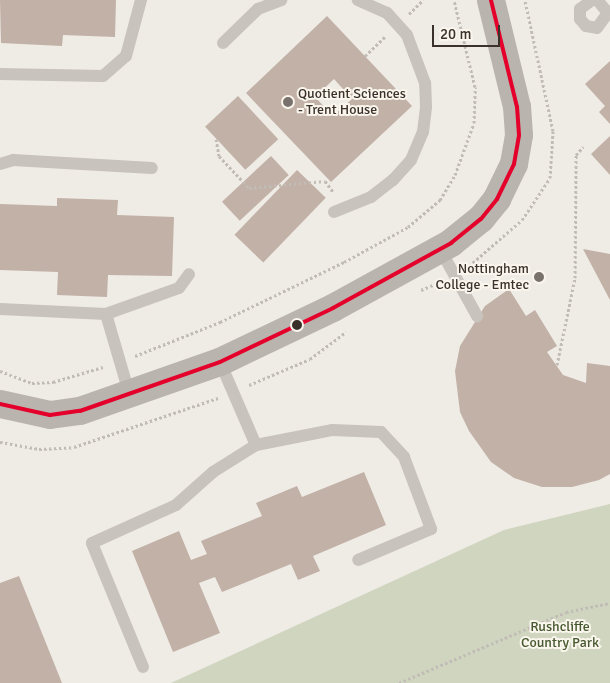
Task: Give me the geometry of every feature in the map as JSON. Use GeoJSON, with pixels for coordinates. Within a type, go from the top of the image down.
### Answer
{"type":"FeatureCollection","features":[{"type":"Feature","properties":{"kind":"street"},"geometry":{"type":"LineString","coordinates":[[0,404],[50,415],[130,396],[220,362],[333,308],[440,249],[481,219],[497,199],[514,164],[518,107],[491,0]]}},
{"type":"Feature","properties":{"kind":"lane"},"geometry":{"type":"LineString","coordinates":[[0,74],[103,76],[126,56],[141,0]]}},
{"type":"Feature","properties":{"kind":"lane"},"geometry":{"type":"LineString","coordinates":[[223,43],[258,9],[279,0]]}},
{"type":"Feature","properties":{"kind":"lane"},"geometry":{"type":"LineString","coordinates":[[340,210],[378,191],[411,160],[423,132],[426,107],[425,83],[407,35],[387,13],[358,0]]}},
{"type":"Feature","properties":{"kind":"lane"},"geometry":{"type":"LineString","coordinates":[[0,164],[13,160],[152,168]]}},
{"type":"Feature","properties":{"kind":"lane"},"geometry":{"type":"LineString","coordinates":[[440,249],[477,316]]}},
{"type":"Feature","properties":{"kind":"lane"},"geometry":{"type":"LineString","coordinates":[[0,309],[106,314],[179,288],[189,274]]}},
{"type":"Feature","properties":{"kind":"lane"},"geometry":{"type":"LineString","coordinates":[[106,314],[130,396]]}},
{"type":"Feature","properties":{"kind":"lane"},"geometry":{"type":"LineString","coordinates":[[220,362],[256,445]]}},
{"type":"Feature","properties":{"kind":"lane"},"geometry":{"type":"LineString","coordinates":[[143,667],[92,543],[176,505],[213,472],[256,445],[332,430],[382,432],[392,442],[404,457],[431,529],[358,560]]}},
{"type":"Feature","properties":{"kind":"path"},"geometry":{"type":"LineString","coordinates":[[0,371],[32,383],[53,382],[120,362],[220,322],[344,262],[408,227],[440,200],[455,176],[474,123],[475,87],[454,0]]}},
{"type":"Feature","properties":{"kind":"path"},"geometry":{"type":"LineString","coordinates":[[216,139],[219,156],[249,188],[325,181],[340,210]]}},
{"type":"Feature","properties":{"kind":"path"},"geometry":{"type":"LineString","coordinates":[[557,365],[575,278],[576,156],[583,147]]}},
{"type":"Feature","properties":{"kind":"path"},"geometry":{"type":"LineString","coordinates":[[399,683],[566,612],[610,603]]}},
{"type":"Feature","properties":{"kind":"green space","name":"Rushcliffe Country Park"},"geometry":{"type":"Polygon","coordinates":[[[610,504],[610,683],[171,683],[504,530],[610,504]]]}},
{"type":"Feature","properties":{"kind":"building"},"geometry":{"type":"Polygon","coordinates":[[[0,0],[116,0],[115,37],[63,35],[62,46],[1,43],[0,0]]]}},
{"type":"Feature","properties":{"kind":"building","name":"Quotient Sciences - Trent House"},"geometry":{"type":"Polygon","coordinates":[[[327,16],[412,106],[331,182],[246,93],[327,16]],[[334,79],[315,97],[333,116],[352,99],[334,79]]]}},
{"type":"Feature","properties":{"kind":"building"},"geometry":{"type":"Polygon","coordinates":[[[610,61],[610,124],[599,112],[605,106],[585,84],[610,61]]]}},
{"type":"Feature","properties":{"kind":"building"},"geometry":{"type":"Polygon","coordinates":[[[238,96],[278,139],[245,170],[205,127],[238,96]]]}},
{"type":"Feature","properties":{"kind":"building"},"geometry":{"type":"Polygon","coordinates":[[[610,136],[610,175],[591,154],[610,136]]]}},
{"type":"Feature","properties":{"kind":"building"},"geometry":{"type":"Polygon","coordinates":[[[271,156],[289,175],[240,221],[222,202],[271,156]]]}},
{"type":"Feature","properties":{"kind":"building"},"geometry":{"type":"Polygon","coordinates":[[[297,170],[326,198],[263,263],[234,235],[297,170]]]}},
{"type":"Feature","properties":{"kind":"building"},"geometry":{"type":"Polygon","coordinates":[[[57,198],[118,200],[117,215],[174,217],[172,276],[108,275],[107,297],[57,295],[58,272],[0,270],[0,204],[57,206],[57,198]]]}},
{"type":"Feature","properties":{"kind":"building"},"geometry":{"type":"Polygon","coordinates":[[[583,249],[610,254],[610,300],[583,249]]]}},
{"type":"Feature","properties":{"kind":"building"},"geometry":{"type":"Polygon","coordinates":[[[509,289],[526,316],[535,310],[557,346],[547,352],[563,375],[586,383],[587,363],[610,366],[610,474],[599,480],[572,487],[542,487],[514,478],[491,462],[469,431],[460,412],[455,371],[460,346],[485,306],[509,289]]]}},
{"type":"Feature","properties":{"kind":"building"},"geometry":{"type":"Polygon","coordinates":[[[364,472],[386,525],[313,556],[320,571],[298,580],[291,564],[222,592],[215,577],[199,583],[220,633],[173,652],[132,551],[179,531],[191,560],[207,554],[201,541],[262,516],[256,503],[297,486],[302,497],[364,472]]]}},
{"type":"Feature","properties":{"kind":"building"},"geometry":{"type":"Polygon","coordinates":[[[19,576],[62,683],[0,683],[0,583],[19,576]]]}},
{"type":"Feature","properties":{"kind":"transit line"},"geometry":{"type":"LineString","coordinates":[[0,404],[50,415],[80,411],[220,362],[333,308],[451,243],[481,219],[497,199],[514,164],[519,135],[517,107],[491,0]]}},
{"type":"Feature","properties":{"kind":"place","name":"Quotient Sciences - Trent House"},"geometry":{"type":"Point","coordinates":[288,102]}},
{"type":"Feature","properties":{"kind":"place","name":"Nottingham College - Emtec"},"geometry":{"type":"Point","coordinates":[539,277]}}]}
